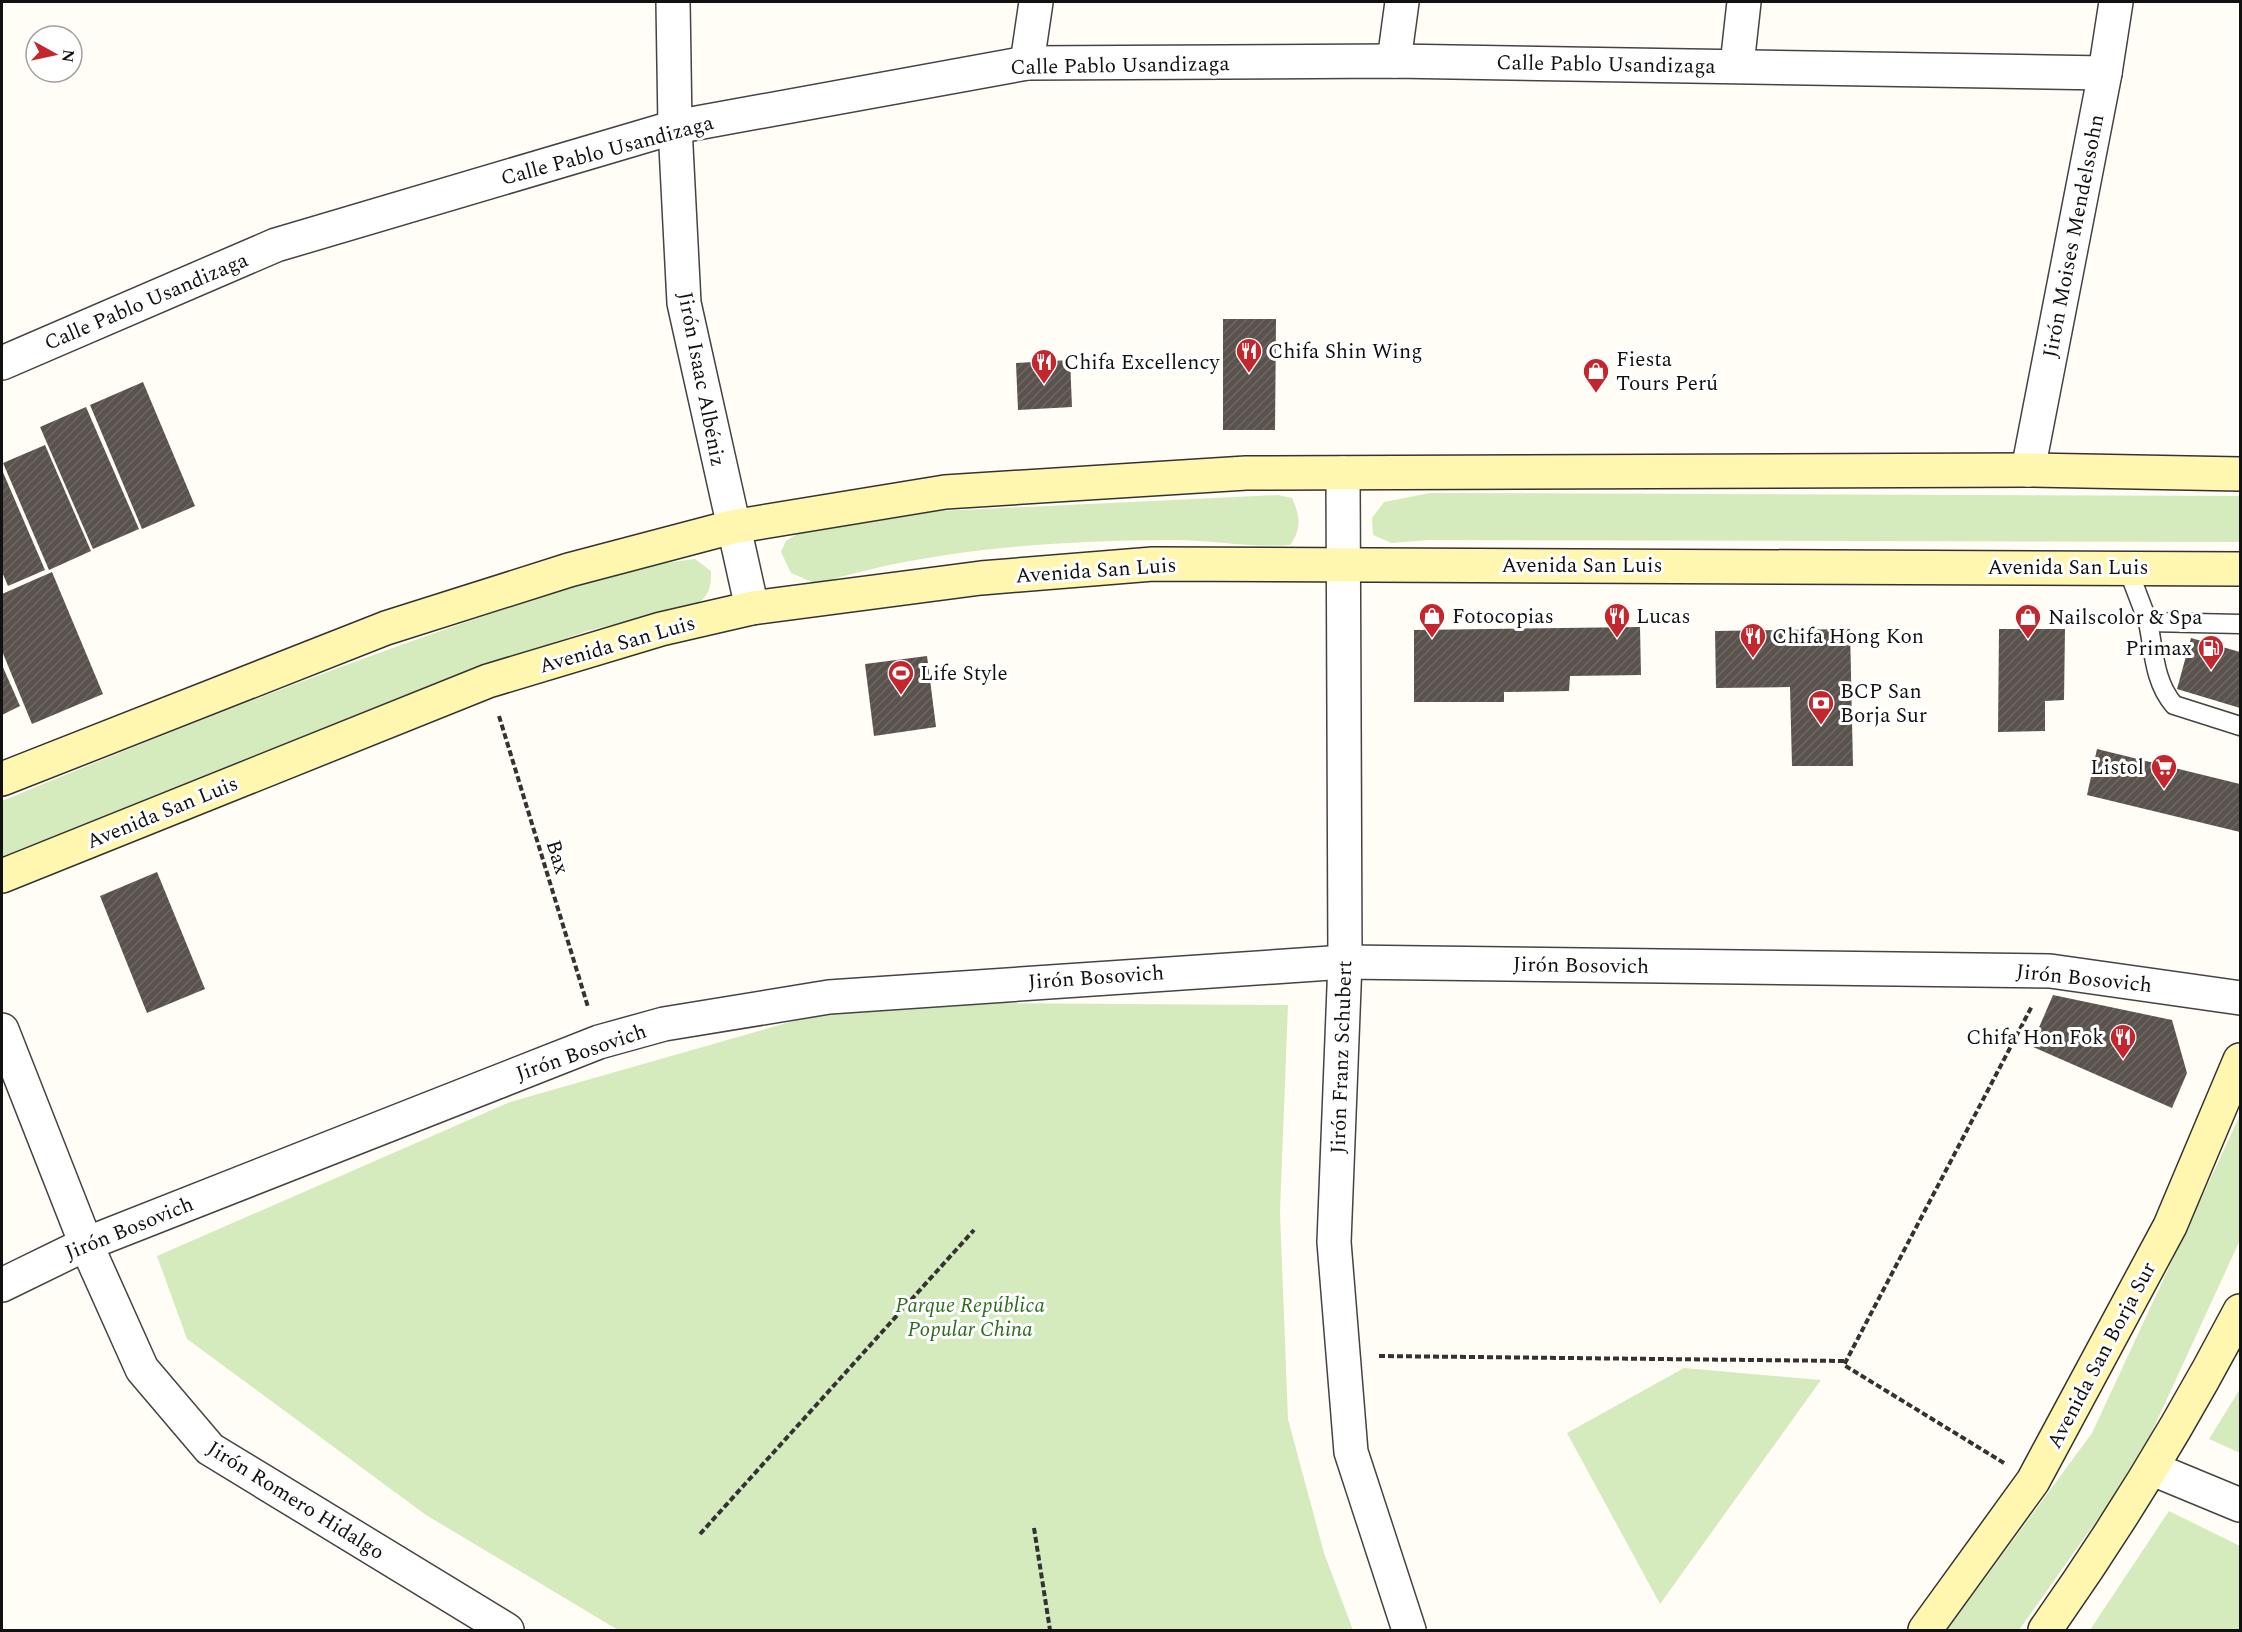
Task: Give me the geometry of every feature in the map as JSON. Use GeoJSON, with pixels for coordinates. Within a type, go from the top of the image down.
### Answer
{"type":"FeatureCollection","features":[{"type":"Feature","properties":{"kind":"main road"},"geometry":{"type":"LineString","coordinates":[[2,779],[386,628],[569,570],[732,527],[945,492],[1246,473],[2028,470],[2241,474]]}},
{"type":"Feature","properties":{"kind":"main road","name":"Avenida San Luis"},"geometry":{"type":"LineString","coordinates":[[2,876],[488,681],[661,629],[752,608],[981,578],[1153,564],[2241,569]]}},
{"type":"Feature","properties":{"kind":"main road","name":"Avenida San Borja Sur"},"geometry":{"type":"LineString","coordinates":[[1925,1630],[2033,1481],[2170,1226],[2241,1060]]}},
{"type":"Feature","properties":{"kind":"main road"},"geometry":{"type":"LineString","coordinates":[[2045,1630],[2105,1545],[2152,1469],[2241,1311]]}},
{"type":"Feature","properties":{"kind":"street","name":"Jirón Isaac Albéniz"},"geometry":{"type":"LineString","coordinates":[[673,2],[675,127],[684,303],[732,527],[752,608]]}},
{"type":"Feature","properties":{"kind":"street"},"geometry":{"type":"LineString","coordinates":[[1027,63],[1036,2]]}},
{"type":"Feature","properties":{"kind":"street"},"geometry":{"type":"LineString","coordinates":[[1394,61],[1402,2]]}},
{"type":"Feature","properties":{"kind":"street"},"geometry":{"type":"LineString","coordinates":[[1737,65],[1744,2]]}},
{"type":"Feature","properties":{"kind":"street","name":"Jirón Moises Mendelssohn"},"geometry":{"type":"LineString","coordinates":[[2028,470],[2105,73],[2116,2]]}},
{"type":"Feature","properties":{"kind":"street","name":"Calle Pablo Usandizaga"},"geometry":{"type":"LineString","coordinates":[[2,363],[276,245],[675,127],[1027,63],[1394,61],[2105,73]]}},
{"type":"Feature","properties":{"kind":"street","name":"Jirón Franz Schubert"},"geometry":{"type":"LineString","coordinates":[[1344,473],[1345,962],[1334,1242],[1351,1452],[1409,1630]]}},
{"type":"Feature","properties":{"kind":"street","name":"Jirón Bosovich"},"geometry":{"type":"LineString","coordinates":[[2,1285],[86,1244],[599,1042],[664,1024],[829,997],[1345,962],[2050,971],[2241,998]]}},
{"type":"Feature","properties":{"kind":"street","name":"Jirón Romero Hidalgo"},"geometry":{"type":"LineString","coordinates":[[2,1030],[86,1244],[142,1369],[210,1449],[507,1630]]}},
{"type":"Feature","properties":{"kind":"street"},"geometry":{"type":"LineString","coordinates":[[2152,1469],[2241,1505]]}},
{"type":"Feature","properties":{"kind":"lane"},"geometry":{"type":"LineString","coordinates":[[2127,567],[2148,622],[2159,681],[2167,697],[2174,705],[2241,726]]}},
{"type":"Feature","properties":{"kind":"lane"},"geometry":{"type":"LineString","coordinates":[[2148,622],[2241,624]]}},
{"type":"Feature","properties":{"kind":"path","name":"Bax"},"geometry":{"type":"LineString","coordinates":[[488,681],[599,1042]]}},
{"type":"Feature","properties":{"kind":"path"},"geometry":{"type":"LineString","coordinates":[[2033,1481],[1844,1365],[2050,971]]}},
{"type":"Feature","properties":{"kind":"path"},"geometry":{"type":"LineString","coordinates":[[700,1534],[974,1230]]}},
{"type":"Feature","properties":{"kind":"path"},"geometry":{"type":"LineString","coordinates":[[1344,1356],[1846,1361]]}},
{"type":"Feature","properties":{"kind":"path"},"geometry":{"type":"LineString","coordinates":[[1034,1528],[1050,1630]]}},
{"type":"Feature","properties":{"kind":"green space"},"geometry":{"type":"Polygon","coordinates":[[[1430,493],[2240,496],[2240,542],[1428,540],[1392,543],[1373,535],[1372,518],[1384,502],[1430,493]]]}},
{"type":"Feature","properties":{"kind":"green space"},"geometry":{"type":"Polygon","coordinates":[[[1278,495],[1292,498],[1297,510],[1298,528],[1290,545],[1167,540],[1035,545],[902,562],[817,584],[791,573],[781,552],[786,541],[797,534],[940,511],[1278,495]]]}},
{"type":"Feature","properties":{"kind":"green space"},"geometry":{"type":"Polygon","coordinates":[[[695,559],[711,571],[709,590],[697,604],[587,631],[431,685],[2,864],[2,801],[284,688],[514,605],[633,569],[695,559]]]}},
{"type":"Feature","properties":{"kind":"green space","name":"Parque República Popular China"},"geometry":{"type":"Polygon","coordinates":[[[990,1003],[1288,1005],[1280,1212],[1288,1419],[1324,1553],[1353,1630],[618,1630],[426,1515],[187,1339],[157,1256],[510,1102],[825,1012],[990,1003]]]}},
{"type":"Feature","properties":{"kind":"green space"},"geometry":{"type":"Polygon","coordinates":[[[2240,1115],[2240,1240],[2138,1462],[2019,1630],[1947,1630],[2092,1433],[2240,1115]]]}},
{"type":"Feature","properties":{"kind":"green space"},"geometry":{"type":"Polygon","coordinates":[[[1684,1368],[1821,1380],[1660,1604],[1567,1433],[1684,1368]]]}},
{"type":"Feature","properties":{"kind":"green space"},"geometry":{"type":"Polygon","coordinates":[[[2240,1389],[2240,1453],[2209,1439],[2240,1389]]]}},
{"type":"Feature","properties":{"kind":"green space"},"geometry":{"type":"Polygon","coordinates":[[[2169,1511],[2240,1546],[2240,1630],[2090,1630],[2169,1511]]]}},
{"type":"Feature","properties":{"kind":"building","name":"Chifa Shin Wing"},"geometry":{"type":"Polygon","coordinates":[[[1223,319],[1276,319],[1275,430],[1223,430],[1223,319]]]}},
{"type":"Feature","properties":{"kind":"building","name":"Chifa Excellency"},"geometry":{"type":"Polygon","coordinates":[[[1070,360],[1072,407],[1018,410],[1016,363],[1070,360]]]}},
{"type":"Feature","properties":{"kind":"building"},"geometry":{"type":"Polygon","coordinates":[[[143,382],[195,506],[142,529],[90,405],[143,382]]]}},
{"type":"Feature","properties":{"kind":"building"},"geometry":{"type":"Polygon","coordinates":[[[86,407],[139,529],[93,549],[40,427],[86,407]]]}},
{"type":"Feature","properties":{"kind":"building"},"geometry":{"type":"Polygon","coordinates":[[[45,445],[91,551],[49,570],[3,463],[45,445]]]}},
{"type":"Feature","properties":{"kind":"building"},"geometry":{"type":"Polygon","coordinates":[[[2,470],[45,570],[8,586],[2,572],[2,470]]]}},
{"type":"Feature","properties":{"kind":"building"},"geometry":{"type":"Polygon","coordinates":[[[52,572],[103,694],[32,724],[2,651],[2,594],[52,572]]]}},
{"type":"Feature","properties":{"kind":"building"},"geometry":{"type":"Polygon","coordinates":[[[1640,627],[1641,675],[1570,676],[1569,691],[1504,692],[1504,702],[1414,702],[1414,630],[1640,627]]]}},
{"type":"Feature","properties":{"kind":"building","name":"BCP San Borja Sur"},"geometry":{"type":"Polygon","coordinates":[[[1850,629],[1853,766],[1792,766],[1790,687],[1716,688],[1715,631],[1850,629]]]}},
{"type":"Feature","properties":{"kind":"building"},"geometry":{"type":"Polygon","coordinates":[[[1999,629],[2065,629],[2064,700],[2045,701],[2045,731],[1998,732],[1999,629]]]}},
{"type":"Feature","properties":{"kind":"building","name":"Primax"},"geometry":{"type":"Polygon","coordinates":[[[2191,638],[2240,652],[2240,708],[2177,689],[2191,638]]]}},
{"type":"Feature","properties":{"kind":"building","name":"Life Style"},"geometry":{"type":"Polygon","coordinates":[[[927,656],[936,727],[874,736],[865,664],[927,656]]]}},
{"type":"Feature","properties":{"kind":"building"},"geometry":{"type":"Polygon","coordinates":[[[2,665],[20,706],[2,715],[2,665]]]}},
{"type":"Feature","properties":{"kind":"building","name":"Listol"},"geometry":{"type":"Polygon","coordinates":[[[2097,749],[2240,784],[2240,832],[2087,795],[2097,749]]]}},
{"type":"Feature","properties":{"kind":"building"},"geometry":{"type":"Polygon","coordinates":[[[157,872],[205,989],[147,1013],[100,896],[157,872]]]}},
{"type":"Feature","properties":{"kind":"building","name":"Chifa Hon Fok"},"geometry":{"type":"Polygon","coordinates":[[[2053,995],[2172,1020],[2187,1073],[2172,1108],[2031,1046],[2053,995]]]}},
{"type":"Feature","properties":{"kind":"place","name":"Chifa Shin Wing"},"geometry":{"type":"Point","coordinates":[1249,374]}},
{"type":"Feature","properties":{"kind":"place","name":"Chifa Excellency"},"geometry":{"type":"Point","coordinates":[1044,385]}},
{"type":"Feature","properties":{"kind":"place","name":"Fiesta Tours Perú"},"geometry":{"type":"Point","coordinates":[1596,394]}},
{"type":"Feature","properties":{"kind":"place","name":"Fotocopias"},"geometry":{"type":"Point","coordinates":[1432,639]}},
{"type":"Feature","properties":{"kind":"place","name":"Lucas"},"geometry":{"type":"Point","coordinates":[1617,639]}},
{"type":"Feature","properties":{"kind":"place","name":"Nailscolor & Spa"},"geometry":{"type":"Point","coordinates":[2028,640]}},
{"type":"Feature","properties":{"kind":"place","name":"Chifa Hong Kon"},"geometry":{"type":"Point","coordinates":[1753,659]}},
{"type":"Feature","properties":{"kind":"place","name":"Primax"},"geometry":{"type":"Point","coordinates":[2211,671]}},
{"type":"Feature","properties":{"kind":"place","name":"Life Style"},"geometry":{"type":"Point","coordinates":[901,696]}},
{"type":"Feature","properties":{"kind":"place","name":"BCP San Borja Sur"},"geometry":{"type":"Point","coordinates":[1821,726]}},
{"type":"Feature","properties":{"kind":"place","name":"Listol"},"geometry":{"type":"Point","coordinates":[2164,790]}},
{"type":"Feature","properties":{"kind":"place","name":"Chifa Hon Fok"},"geometry":{"type":"Point","coordinates":[2123,1060]}}]}
